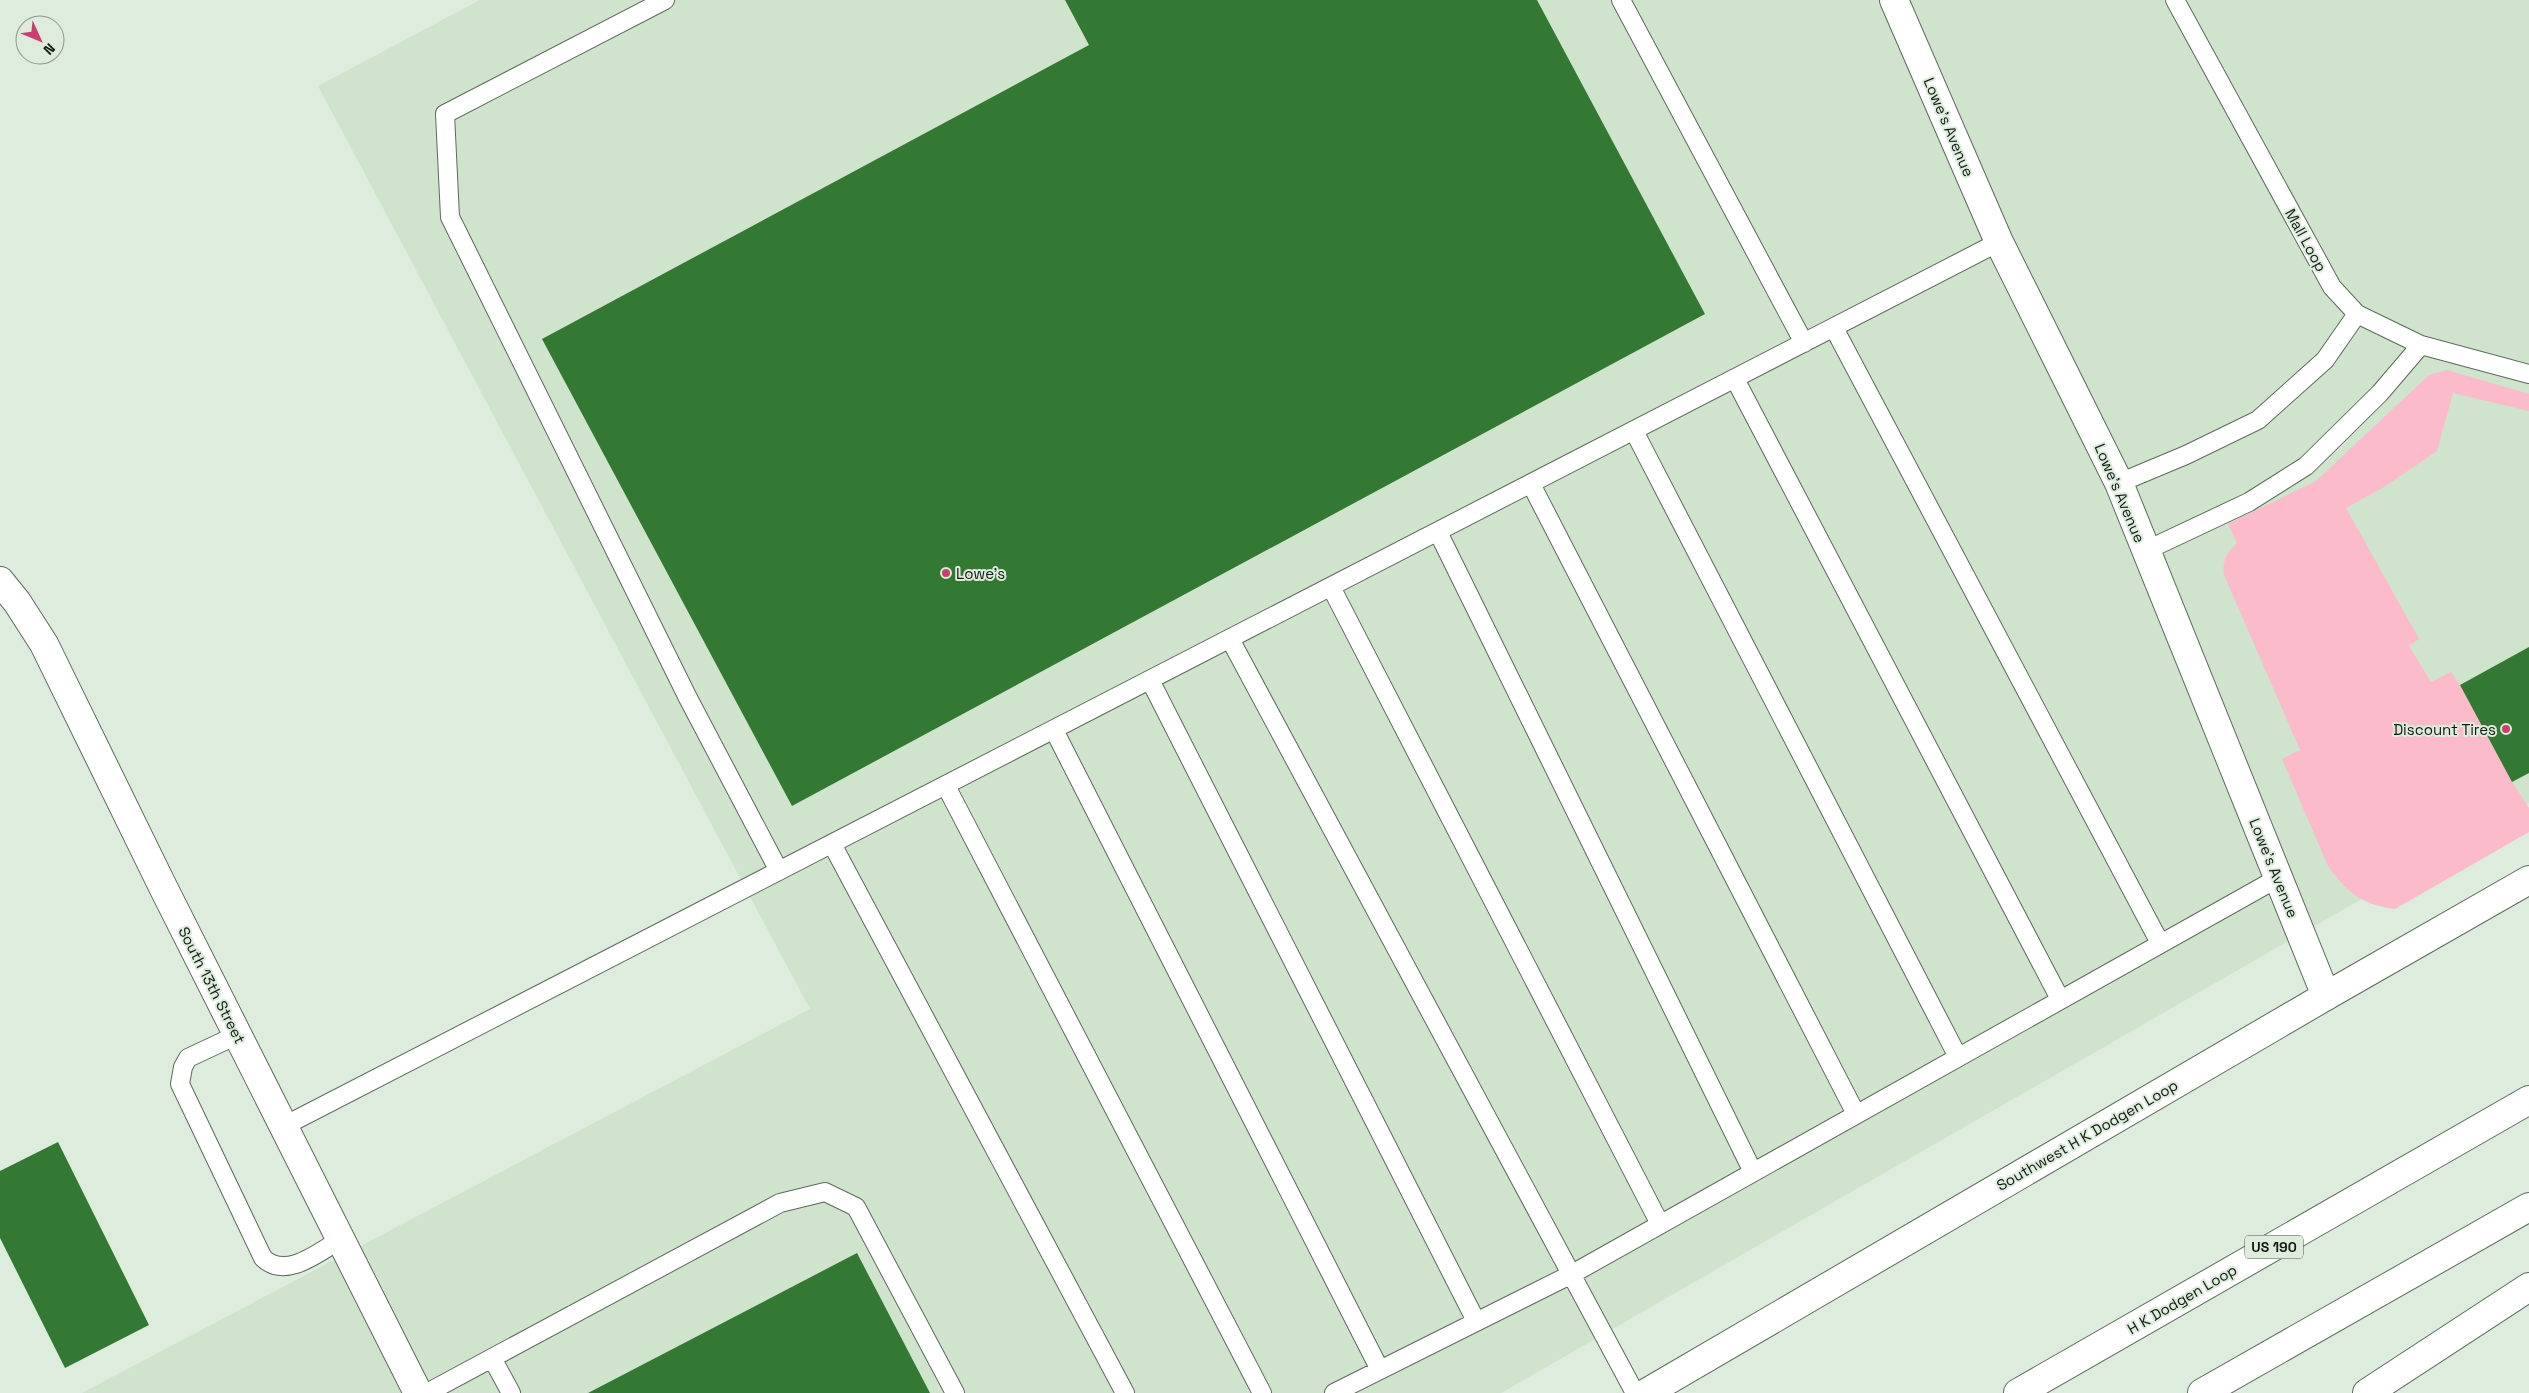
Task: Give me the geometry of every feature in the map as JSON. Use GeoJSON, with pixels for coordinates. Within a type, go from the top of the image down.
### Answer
{"type":"FeatureCollection","features":[{"type":"Feature","properties":{"kind":"main road","name":"Lowe's Avenue"},"geometry":{"type":"LineString","coordinates":[[1894,0],[1999,242],[2119,483],[2326,996]]}},
{"type":"Feature","properties":{"kind":"main road","name":"South 13th Street"},"geometry":{"type":"LineString","coordinates":[[0,581],[17,602],[44,644],[237,1035],[418,1393]]}},
{"type":"Feature","properties":{"kind":"main road","name":"Southwest H K Dodgen Loop"},"geometry":{"type":"LineString","coordinates":[[1646,1393],[2326,996],[2529,880]]}},
{"type":"Feature","properties":{"kind":"main road","name":"H K Dodgen Loop"},"geometry":{"type":"LineString","coordinates":[[2018,1393],[2529,1100]]}},
{"type":"Feature","properties":{"kind":"main road"},"geometry":{"type":"LineString","coordinates":[[2202,1393],[2529,1207]]}},
{"type":"Feature","properties":{"kind":"main road"},"geometry":{"type":"LineString","coordinates":[[2367,1393],[2529,1287]]}},
{"type":"Feature","properties":{"kind":"lane"},"geometry":{"type":"LineString","coordinates":[[665,0],[445,114],[450,217],[688,698],[779,871]]}},
{"type":"Feature","properties":{"kind":"lane"},"geometry":{"type":"LineString","coordinates":[[1621,0],[1804,343]]}},
{"type":"Feature","properties":{"kind":"lane","name":"Mall Loop"},"geometry":{"type":"LineString","coordinates":[[2176,0],[2332,287],[2357,314],[2421,345],[2529,374]]}},
{"type":"Feature","properties":{"kind":"lane"},"geometry":{"type":"LineString","coordinates":[[284,1126],[1999,242]]}},
{"type":"Feature","properties":{"kind":"lane"},"geometry":{"type":"LineString","coordinates":[[2119,483],[2186,455],[2258,420],[2325,360],[2357,314]]}},
{"type":"Feature","properties":{"kind":"lane"},"geometry":{"type":"LineString","coordinates":[[1834,328],[2160,943]]}},
{"type":"Feature","properties":{"kind":"lane"},"geometry":{"type":"LineString","coordinates":[[2145,551],[2248,502],[2306,466],[2380,393],[2421,345]]}},
{"type":"Feature","properties":{"kind":"lane"},"geometry":{"type":"LineString","coordinates":[[1735,379],[2060,999]]}},
{"type":"Feature","properties":{"kind":"lane"},"geometry":{"type":"LineString","coordinates":[[1634,431],[1958,1057]]}},
{"type":"Feature","properties":{"kind":"lane"},"geometry":{"type":"LineString","coordinates":[[1531,484],[1856,1114]]}},
{"type":"Feature","properties":{"kind":"lane"},"geometry":{"type":"LineString","coordinates":[[1438,532],[1753,1172]]}},
{"type":"Feature","properties":{"kind":"lane"},"geometry":{"type":"LineString","coordinates":[[1331,587],[1660,1224]]}},
{"type":"Feature","properties":{"kind":"lane"},"geometry":{"type":"LineString","coordinates":[[1230,639],[1635,1393]]}},
{"type":"Feature","properties":{"kind":"lane"},"geometry":{"type":"LineString","coordinates":[[1150,680],[1476,1321]]}},
{"type":"Feature","properties":{"kind":"lane"},"geometry":{"type":"LineString","coordinates":[[1054,730],[1380,1370]]}},
{"type":"Feature","properties":{"kind":"lane"},"geometry":{"type":"LineString","coordinates":[[946,786],[1262,1393]]}},
{"type":"Feature","properties":{"kind":"lane"},"geometry":{"type":"LineString","coordinates":[[832,844],[1125,1393]]}},
{"type":"Feature","properties":{"kind":"lane"},"geometry":{"type":"LineString","coordinates":[[1334,1393],[1572,1274],[2278,878]]}},
{"type":"Feature","properties":{"kind":"lane"},"geometry":{"type":"LineString","coordinates":[[237,1035],[188,1058],[183,1067],[180,1084],[263,1258],[271,1265],[282,1268],[304,1260],[341,1240]]}},
{"type":"Feature","properties":{"kind":"lane"},"geometry":{"type":"LineString","coordinates":[[427,1393],[780,1202],[825,1192],[856,1207],[955,1393]]}},
{"type":"Feature","properties":{"kind":"lane"},"geometry":{"type":"LineString","coordinates":[[492,1358],[511,1393]]}},
{"type":"Feature","properties":{"kind":"shaded area"},"geometry":{"type":"Polygon","coordinates":[[[480,0],[2529,0],[2529,803],[1501,1393],[82,1393],[810,1009],[318,86],[480,0]]]}},
{"type":"Feature","properties":{"kind":"shaded area"},"geometry":{"type":"Polygon","coordinates":[[[2447,370],[2529,394],[2529,411],[2453,393],[2437,451],[2384,487],[2346,508],[2419,639],[2409,646],[2431,682],[2451,672],[2460,685],[2512,782],[2529,808],[2529,832],[2395,909],[2365,901],[2357,896],[2342,884],[2328,866],[2282,759],[2300,750],[2224,575],[2224,565],[2228,554],[2237,543],[2228,524],[2316,481],[2429,375],[2447,370]]]}},
{"type":"Feature","properties":{"kind":"building","name":"Lowe's"},"geometry":{"type":"Polygon","coordinates":[[[1065,0],[1537,0],[1705,314],[792,806],[542,339],[1089,45],[1065,0]]]}},
{"type":"Feature","properties":{"kind":"building","name":"Discount Tires"},"geometry":{"type":"Polygon","coordinates":[[[2529,647],[2529,773],[2512,782],[2460,685],[2529,647]]]}},
{"type":"Feature","properties":{"kind":"building"},"geometry":{"type":"Polygon","coordinates":[[[58,1142],[149,1325],[65,1368],[0,1238],[0,1171],[58,1142]]]}},
{"type":"Feature","properties":{"kind":"building"},"geometry":{"type":"Polygon","coordinates":[[[857,1253],[930,1393],[588,1393],[857,1253]]]}},
{"type":"Feature","properties":{"kind":"place","name":"Lowe's"},"geometry":{"type":"Point","coordinates":[946,573]}},
{"type":"Feature","properties":{"kind":"place","name":"Discount Tires"},"geometry":{"type":"Point","coordinates":[2506,729]}}]}
